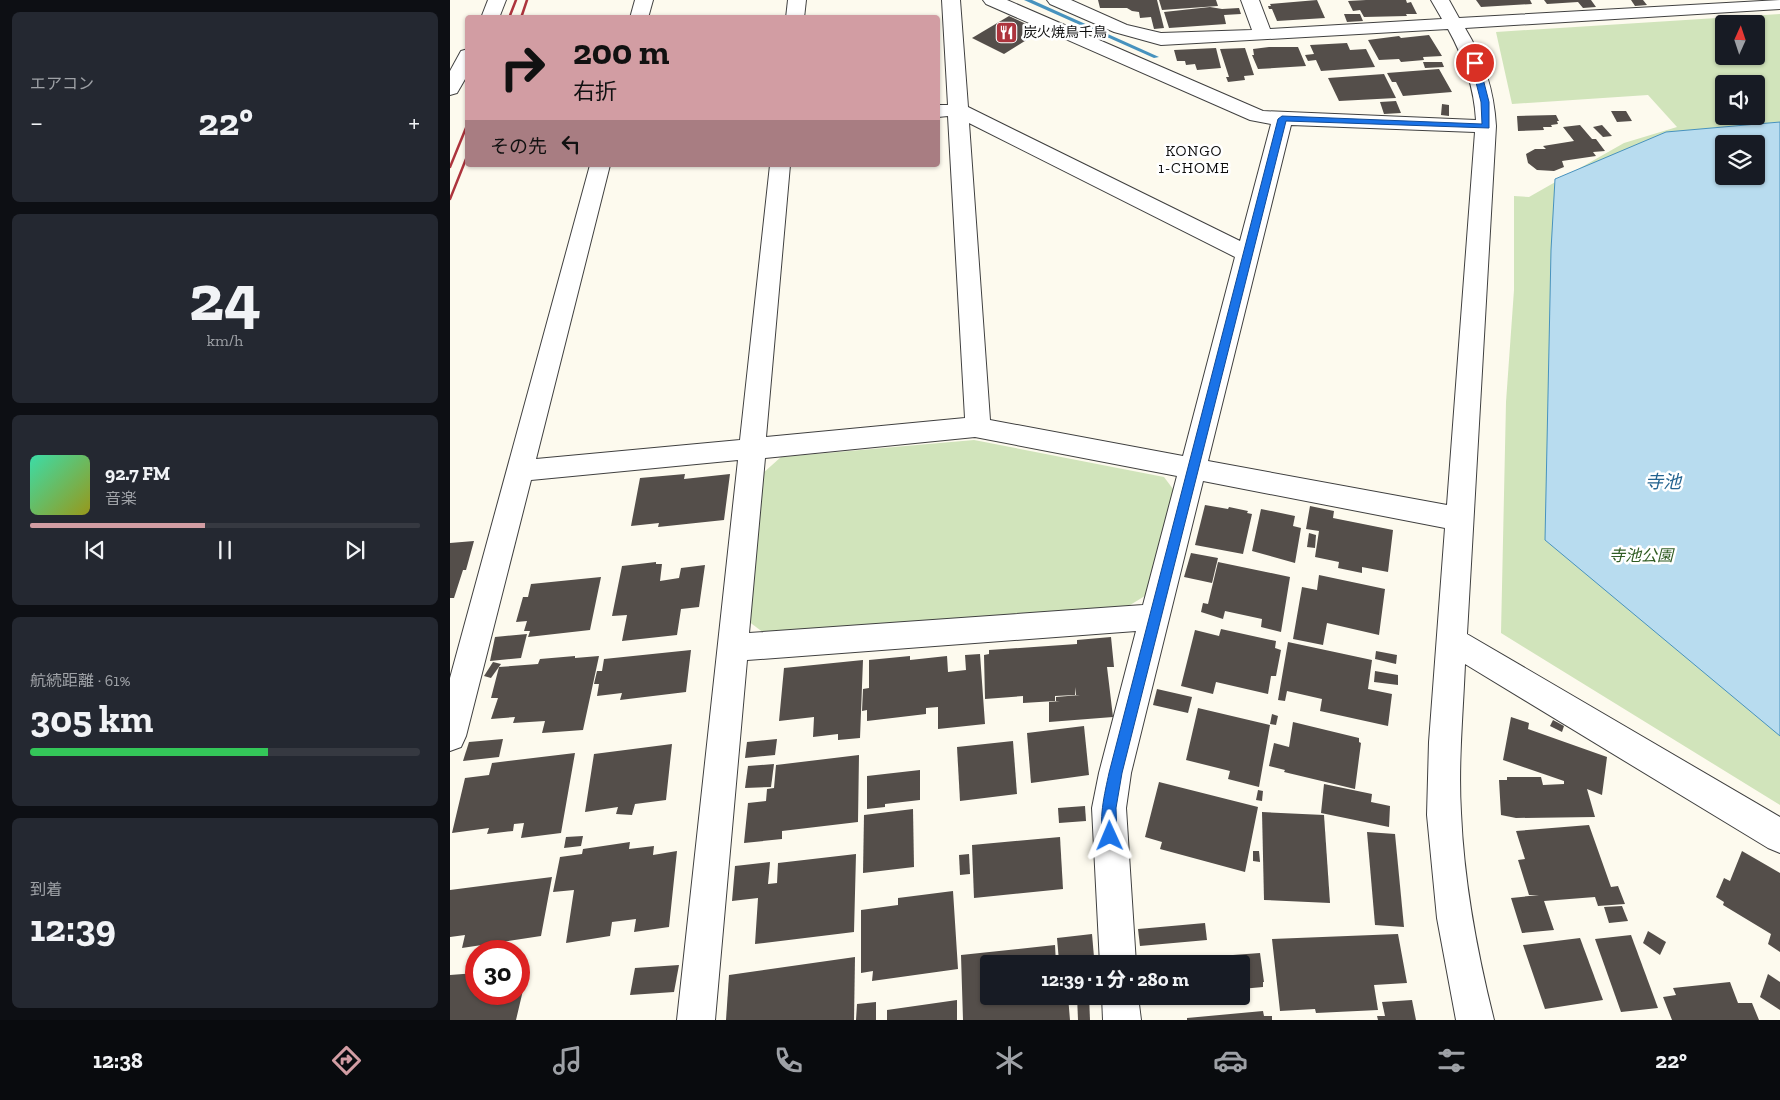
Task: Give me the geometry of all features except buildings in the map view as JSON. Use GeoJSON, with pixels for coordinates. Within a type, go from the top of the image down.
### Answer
{"type":"FeatureCollection","features":[{"type":"Feature","properties":{"kind":"street"},"geometry":{"type":"LineString","coordinates":[[491,15],[497,0]]}},
{"type":"Feature","properties":{"kind":"street"},"geometry":{"type":"LineString","coordinates":[[640,15],[644,0]]}},
{"type":"Feature","properties":{"kind":"street"},"geometry":{"type":"LineString","coordinates":[[795,15],[796,0]]}},
{"type":"Feature","properties":{"kind":"street"},"geometry":{"type":"LineString","coordinates":[[951,0],[948,111],[978,428]]}},
{"type":"Feature","properties":{"kind":"street"},"geometry":{"type":"LineString","coordinates":[[1056,0],[1121,28],[1161,39],[1263,35],[1780,4]]}},
{"type":"Feature","properties":{"kind":"street"},"geometry":{"type":"LineString","coordinates":[[1250,0],[1263,35]]}},
{"type":"Feature","properties":{"kind":"street"},"geometry":{"type":"LineString","coordinates":[[1440,0],[1471,52],[1479,74],[1485,102],[1486,126],[1451,640],[1445,742],[1444,814],[1451,889],[1463,969],[1475,1020]]}},
{"type":"Feature","properties":{"kind":"street"},"geometry":{"type":"LineString","coordinates":[[1006,2],[1257,116],[1282,119],[1486,126]]}},
{"type":"Feature","properties":{"kind":"street"},"geometry":{"type":"LineString","coordinates":[[450,89],[465,61]]}},
{"type":"Feature","properties":{"kind":"street"},"geometry":{"type":"LineString","coordinates":[[948,111],[1248,254]]}},
{"type":"Feature","properties":{"kind":"street"},"geometry":{"type":"LineString","coordinates":[[1117,955],[1110,850],[1110,808],[1115,773],[1282,119]]}},
{"type":"Feature","properties":{"kind":"street"},"geometry":{"type":"LineString","coordinates":[[450,736],[599,167]]}},
{"type":"Feature","properties":{"kind":"street"},"geometry":{"type":"LineString","coordinates":[[696,1020],[780,167]]}},
{"type":"Feature","properties":{"kind":"street"},"geometry":{"type":"LineString","coordinates":[[520,471],[978,428],[1459,519]]}},
{"type":"Feature","properties":{"kind":"street"},"geometry":{"type":"LineString","coordinates":[[732,648],[1156,617]]}},
{"type":"Feature","properties":{"kind":"street"},"geometry":{"type":"LineString","coordinates":[[1451,640],[1780,836]]}},
{"type":"Feature","properties":{"kind":"street"},"geometry":{"type":"LineString","coordinates":[[1121,1005],[1122,1020]]}},
{"type":"Feature","properties":{"kind":"green space","name":"寺池"},"geometry":{"type":"Polygon","coordinates":[[[1780,14],[1780,805],[1501,633],[1506,402],[1514,290],[1514,196],[1529,197],[1624,143],[1677,127],[1648,95],[1512,104],[1496,32],[1715,18],[1715,65],[1765,65],[1764,15],[1780,14]]]}},
{"type":"Feature","properties":{"kind":"green space"},"geometry":{"type":"Polygon","coordinates":[[[974,440],[1164,477],[1176,493],[1148,594],[1122,610],[768,636],[748,621],[762,474],[781,457],[974,440]]]}},
{"type":"Feature","properties":{"kind":"water","name":"寺池"},"geometry":{"type":"Polygon","coordinates":[[[1780,122],[1780,736],[1545,540],[1551,250],[1555,179],[1666,132],[1765,125],[1765,123],[1780,122]]]}},
{"type":"Feature","properties":{"kind":"waterway"},"geometry":{"type":"LineString","coordinates":[[1027,0],[1156,57]]}},
{"type":"Feature","properties":{"kind":"railway"},"geometry":{"type":"LineString","coordinates":[[510,15],[516,0]]}},
{"type":"Feature","properties":{"kind":"railway"},"geometry":{"type":"LineString","coordinates":[[522,15],[527,0]]}},
{"type":"Feature","properties":{"kind":"railway"},"geometry":{"type":"LineString","coordinates":[[450,167],[465,130]]}},
{"type":"Feature","properties":{"kind":"railway"},"geometry":{"type":"LineString","coordinates":[[450,199],[465,162]]}},
{"type":"Feature","properties":{"kind":"place","name":"炭火焼鳥千鳥"},"geometry":{"type":"Point","coordinates":[1007,32]}},
{"type":"Feature","properties":{"kind":"district","name":"KONGO 1-CHOME"},"geometry":{"type":"Point","coordinates":[1194,160]}},
{"type":"Feature","properties":{"kind":"route"},"geometry":{"type":"LineString","coordinates":[[1110,836],[1110,808],[1115,773],[1282,119],[1486,126],[1485,102],[1475,63]]}},
{"type":"Feature","properties":{"kind":"park label","name":"寺池公園"},"geometry":{"type":"Point","coordinates":[1641,555]}}]}
